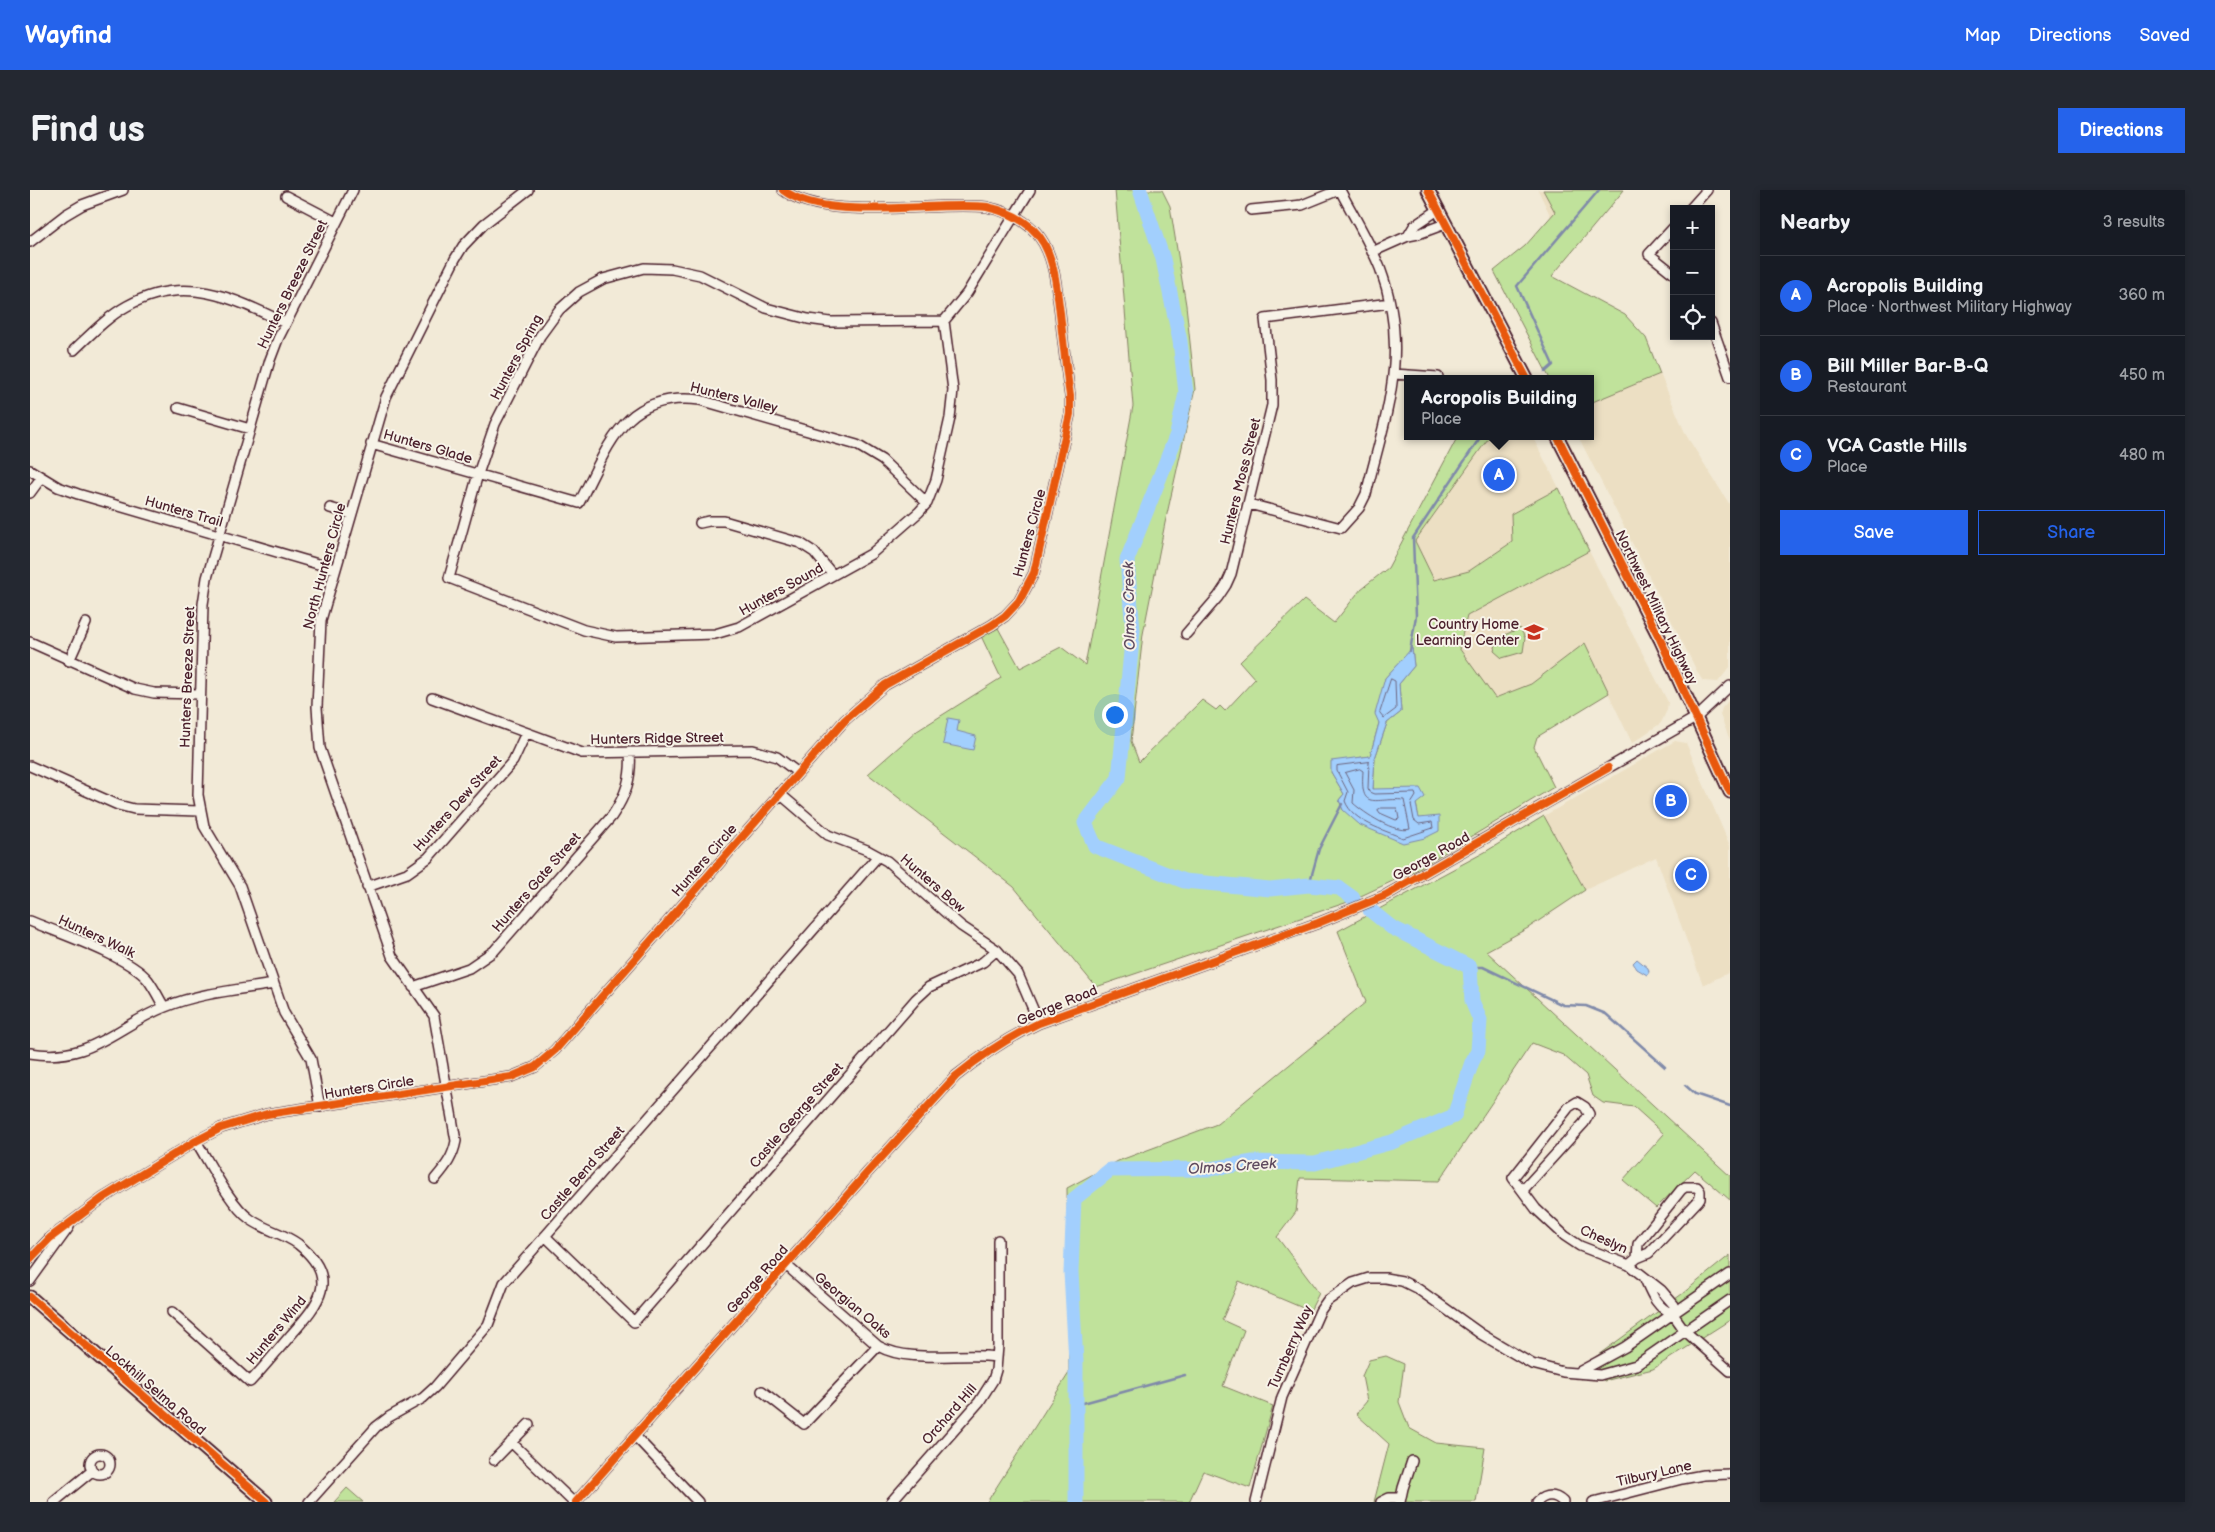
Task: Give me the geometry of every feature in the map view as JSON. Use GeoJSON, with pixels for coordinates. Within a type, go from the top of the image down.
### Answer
{"type":"FeatureCollection","features":[{"type":"Feature","properties":{"kind":"main road"},"geometry":{"type":"LineString","coordinates":[[1428,190],[1525,375]]}},
{"type":"Feature","properties":{"kind":"main road","name":"Northwest Military Highway"},"geometry":{"type":"LineString","coordinates":[[1559,440],[1619,557],[1697,717],[1730,792]]}},
{"type":"Feature","properties":{"kind":"main road","name":"Lockhill Selma Road"},"geometry":{"type":"LineString","coordinates":[[30,1297],[266,1502]]}},
{"type":"Feature","properties":{"kind":"street"},"geometry":{"type":"LineString","coordinates":[[30,242],[65,215],[82,205],[123,190]]}},
{"type":"Feature","properties":{"kind":"street","name":"Hunters Breeze Street"},"geometry":{"type":"LineString","coordinates":[[320,1107],[311,1059],[284,1013],[240,886],[231,868],[208,833],[200,810],[198,795],[203,604],[207,578],[270,360],[285,323],[354,190]]}},
{"type":"Feature","properties":{"kind":"street","name":"North Hunters Circle"},"geometry":{"type":"LineString","coordinates":[[435,1179],[448,1164],[454,1153],[456,1141],[434,1016],[392,956],[320,748],[317,730],[319,633],[335,568],[371,444],[393,381],[455,259],[473,234],[528,190]]}},
{"type":"Feature","properties":{"kind":"street"},"geometry":{"type":"LineString","coordinates":[[783,190],[794,197],[823,207],[978,206],[996,209],[1014,216]]}},
{"type":"Feature","properties":{"kind":"street"},"geometry":{"type":"LineString","coordinates":[[944,321],[967,293],[1030,190]]}},
{"type":"Feature","properties":{"kind":"street"},"geometry":{"type":"LineString","coordinates":[[1249,504],[1341,528],[1359,508],[1366,494],[1388,410],[1394,374],[1395,338],[1390,303],[1379,266],[1340,190],[1326,197],[1302,204],[1251,210]]}},
{"type":"Feature","properties":{"kind":"street"},"geometry":{"type":"LineString","coordinates":[[1694,205],[1707,190]]}},
{"type":"Feature","properties":{"kind":"street"},"geometry":{"type":"LineString","coordinates":[[286,196],[336,222]]}},
{"type":"Feature","properties":{"kind":"street"},"geometry":{"type":"LineString","coordinates":[[1408,236],[1414,226],[1438,210]]}},
{"type":"Feature","properties":{"kind":"street","name":"Hunters Circle"},"geometry":{"type":"LineString","coordinates":[[30,1259],[50,1238],[103,1198],[196,1141],[243,1120],[267,1114],[447,1087],[519,1074],[535,1067],[549,1056],[797,772],[845,720],[872,695],[917,666],[1006,616],[1024,594],[1034,573],[1067,428],[1070,396],[1052,258],[1034,230],[1014,216]]}},
{"type":"Feature","properties":{"kind":"street"},"geometry":{"type":"LineString","coordinates":[[1372,252],[1408,236],[1445,224]]}},
{"type":"Feature","properties":{"kind":"street"},"geometry":{"type":"LineString","coordinates":[[1670,231],[1649,254],[1670,271]]}},
{"type":"Feature","properties":{"kind":"street","name":"Hunters Spring"},"geometry":{"type":"LineString","coordinates":[[449,578],[478,474],[495,424],[540,336],[550,321],[579,292],[617,274],[644,268],[686,271],[713,280],[766,308],[808,319],[830,322],[944,321]]}},
{"type":"Feature","properties":{"kind":"street"},"geometry":{"type":"LineString","coordinates":[[74,350],[127,306],[153,294],[163,292],[194,290],[221,295],[249,305],[285,323]]}},
{"type":"Feature","properties":{"kind":"street","name":"Hunters Moss Street"},"geometry":{"type":"LineString","coordinates":[[1186,634],[1226,586],[1236,559],[1272,405],[1272,380],[1265,319],[1390,303]]}},
{"type":"Feature","properties":{"kind":"street","name":"Hunters Sound"},"geometry":{"type":"LineString","coordinates":[[449,578],[584,630],[616,637],[724,633],[739,627],[884,545],[926,503],[936,480],[950,418],[952,390],[944,321]]}},
{"type":"Feature","properties":{"kind":"street"},"geometry":{"type":"LineString","coordinates":[[1715,334],[1730,377]]}},
{"type":"Feature","properties":{"kind":"street"},"geometry":{"type":"LineString","coordinates":[[1394,374],[1409,375]]}},
{"type":"Feature","properties":{"kind":"street","name":"Hunters Valley"},"geometry":{"type":"LineString","coordinates":[[478,474],[579,503],[616,433],[632,415],[646,406],[661,400],[685,398],[700,400],[857,445],[882,460],[926,503]]}},
{"type":"Feature","properties":{"kind":"street"},"geometry":{"type":"LineString","coordinates":[[178,408],[250,429]]}},
{"type":"Feature","properties":{"kind":"street","name":"Hunters Glade"},"geometry":{"type":"LineString","coordinates":[[371,444],[478,474]]}},
{"type":"Feature","properties":{"kind":"street","name":"Hunters Trail"},"geometry":{"type":"LineString","coordinates":[[30,470],[41,478],[78,494],[335,568]]}},
{"type":"Feature","properties":{"kind":"street"},"geometry":{"type":"LineString","coordinates":[[30,493],[41,478]]}},
{"type":"Feature","properties":{"kind":"street"},"geometry":{"type":"LineString","coordinates":[[330,508],[351,514]]}},
{"type":"Feature","properties":{"kind":"street"},"geometry":{"type":"LineString","coordinates":[[700,523],[724,521],[800,543],[818,556],[833,575]]}},
{"type":"Feature","properties":{"kind":"street"},"geometry":{"type":"LineString","coordinates":[[69,661],[86,623]]}},
{"type":"Feature","properties":{"kind":"street"},"geometry":{"type":"LineString","coordinates":[[30,642],[134,689],[154,693],[200,694]]}},
{"type":"Feature","properties":{"kind":"street","name":"George Road"},"geometry":{"type":"LineString","coordinates":[[574,1502],[956,1076],[1004,1042],[1039,1023],[1318,923],[1386,895],[1697,717],[1730,686]]}},
{"type":"Feature","properties":{"kind":"street","name":"Hunters Ridge Street"},"geometry":{"type":"LineString","coordinates":[[432,698],[582,753],[753,750],[777,757],[797,772]]}},
{"type":"Feature","properties":{"kind":"street","name":"Hunters Dew Street"},"geometry":{"type":"LineString","coordinates":[[367,887],[407,873],[428,858],[513,761],[526,733]]}},
{"type":"Feature","properties":{"kind":"street","name":"Hunters Gate Street"},"geometry":{"type":"LineString","coordinates":[[413,987],[468,968],[482,961],[494,951],[621,803],[629,785],[630,752]]}},
{"type":"Feature","properties":{"kind":"street"},"geometry":{"type":"LineString","coordinates":[[30,766],[118,805],[134,809],[200,810]]}},
{"type":"Feature","properties":{"kind":"street","name":"Hunters Bow"},"geometry":{"type":"LineString","coordinates":[[779,793],[828,835],[887,861],[961,926],[998,950],[1018,974],[1039,1023]]}},
{"type":"Feature","properties":{"kind":"street","name":"Castle Bend Street"},"geometry":{"type":"LineString","coordinates":[[309,1502],[376,1427],[389,1417],[423,1398],[442,1380],[481,1336],[488,1325],[504,1283],[878,856]]}},
{"type":"Feature","properties":{"kind":"street","name":"Hunters Walk"},"geometry":{"type":"LineString","coordinates":[[30,920],[118,959],[136,969],[147,979],[164,1007]]}},
{"type":"Feature","properties":{"kind":"street","name":"Castle George Street"},"geometry":{"type":"LineString","coordinates":[[545,1236],[634,1322],[916,998],[929,987],[983,962],[998,950]]}},
{"type":"Feature","properties":{"kind":"street"},"geometry":{"type":"LineString","coordinates":[[30,1053],[65,1054],[88,1049],[164,1007],[195,997],[274,984]]}},
{"type":"Feature","properties":{"kind":"street","name":"Cheslyn"},"geometry":{"type":"LineString","coordinates":[[1523,1190],[1584,1123],[1589,1114],[1585,1106],[1577,1102],[1569,1106],[1514,1178],[1536,1209],[1565,1236],[1580,1246],[1629,1265],[1645,1279],[1663,1311],[1673,1314],[1685,1331],[1730,1371]]}},
{"type":"Feature","properties":{"kind":"street","name":"Hunters Wind"},"geometry":{"type":"LineString","coordinates":[[172,1312],[250,1382],[315,1307],[323,1286],[320,1272],[308,1253],[296,1243],[249,1219],[227,1191],[196,1141]]}},
{"type":"Feature","properties":{"kind":"street"},"geometry":{"type":"LineString","coordinates":[[1629,1265],[1636,1258],[1649,1253],[1698,1201],[1700,1191],[1697,1187],[1685,1187],[1681,1190],[1638,1244],[1636,1258]]}},
{"type":"Feature","properties":{"kind":"street","name":"Hunters Circle"},"geometry":{"type":"LineString","coordinates":[[30,1281],[60,1242],[72,1222]]}},
{"type":"Feature","properties":{"kind":"street","name":"Orchard Hill"},"geometry":{"type":"LineString","coordinates":[[890,1502],[988,1390],[996,1370],[997,1357],[998,1240]]}},
{"type":"Feature","properties":{"kind":"street","name":"Georgian Oaks"},"geometry":{"type":"LineString","coordinates":[[786,1265],[878,1346],[891,1353],[907,1355],[984,1355],[997,1357]]}},
{"type":"Feature","properties":{"kind":"street"},"geometry":{"type":"LineString","coordinates":[[1575,1374],[1625,1347],[1730,1274]]}},
{"type":"Feature","properties":{"kind":"street","name":"Turnberry Way"},"geometry":{"type":"LineString","coordinates":[[1256,1502],[1282,1397],[1320,1311],[1327,1301],[1353,1283],[1369,1278],[1385,1278],[1402,1282],[1418,1289],[1481,1334],[1532,1364],[1575,1374],[1600,1375],[1636,1365],[1730,1300]]}},
{"type":"Feature","properties":{"kind":"street"},"geometry":{"type":"LineString","coordinates":[[762,1391],[804,1424],[878,1346]]}},
{"type":"Feature","properties":{"kind":"street"},"geometry":{"type":"LineString","coordinates":[[494,1460],[529,1424]]}},
{"type":"Feature","properties":{"kind":"street"},"geometry":{"type":"LineString","coordinates":[[635,1436],[698,1502]]}},
{"type":"Feature","properties":{"kind":"street"},"geometry":{"type":"LineString","coordinates":[[511,1442],[574,1502]]}},
{"type":"Feature","properties":{"kind":"street"},"geometry":{"type":"LineString","coordinates":[[1381,1502],[1389,1498],[1400,1500],[1412,1461]]}},
{"type":"Feature","properties":{"kind":"street"},"geometry":{"type":"LineString","coordinates":[[54,1502],[92,1471]]}},
{"type":"Feature","properties":{"kind":"street","name":"Tilbury Lane"},"geometry":{"type":"LineString","coordinates":[[1593,1502],[1682,1479],[1703,1475],[1727,1476]]}},
{"type":"Feature","properties":{"kind":"street"},"geometry":{"type":"LineString","coordinates":[[1537,1502],[1542,1497],[1550,1496],[1559,1498],[1564,1502]]}},
{"type":"Feature","properties":{"kind":"shaded area"},"geometry":{"type":"Polygon","coordinates":[[[1538,190],[1575,190],[1551,217],[1538,190]]]}},
{"type":"Feature","properties":{"kind":"shaded area"},"geometry":{"type":"Polygon","coordinates":[[[1660,374],[1686,435],[1730,505],[1730,667],[1718,682],[1703,681],[1699,675],[1580,440],[1594,440],[1594,401],[1660,374]]]}},
{"type":"Feature","properties":{"kind":"shaded area"},"geometry":{"type":"Polygon","coordinates":[[[1487,440],[1534,440],[1559,488],[1511,514],[1512,542],[1469,571],[1434,581],[1415,541],[1487,440]]]}},
{"type":"Feature","properties":{"kind":"shaded area","name":"Country Home Learning Center"},"geometry":{"type":"Polygon","coordinates":[[[1589,551],[1668,702],[1667,710],[1661,723],[1632,743],[1585,644],[1531,684],[1494,698],[1459,648],[1467,616],[1589,551]]]}},
{"type":"Feature","properties":{"kind":"shaded area"},"geometry":{"type":"Polygon","coordinates":[[[1730,699],[1730,740],[1720,715],[1722,708],[1730,699]]]}},
{"type":"Feature","properties":{"kind":"shaded area"},"geometry":{"type":"Polygon","coordinates":[[[1675,741],[1686,743],[1730,846],[1730,972],[1703,985],[1656,857],[1585,890],[1544,816],[1675,741]]]}},
{"type":"Feature","properties":{"kind":"green space"},"geometry":{"type":"Polygon","coordinates":[[[1115,190],[1162,190],[1170,206],[1186,305],[1195,389],[1165,523],[1143,634],[1131,741],[1139,762],[1202,700],[1216,710],[1220,706],[1225,711],[1255,679],[1240,662],[1304,600],[1334,623],[1361,589],[1388,568],[1456,440],[1487,440],[1415,541],[1434,580],[1469,571],[1512,542],[1511,514],[1559,488],[1589,551],[1467,616],[1459,648],[1495,698],[1531,684],[1585,643],[1609,693],[1537,737],[1534,747],[1554,787],[1414,871],[1348,902],[1096,987],[1014,887],[868,774],[917,731],[1001,678],[981,636],[998,628],[1020,668],[1061,647],[1085,665],[1133,406],[1115,190]],[[1412,649],[1385,678],[1379,723],[1370,756],[1356,758],[1331,772],[1344,794],[1339,800],[1343,810],[1419,819],[1416,803],[1373,789],[1375,758],[1387,723],[1401,712],[1399,684],[1414,666],[1412,649]]]}},
{"type":"Feature","properties":{"kind":"green space"},"geometry":{"type":"Polygon","coordinates":[[[1543,190],[1624,190],[1552,276],[1625,315],[1646,338],[1660,374],[1594,401],[1594,375],[1548,375],[1494,271],[1525,246],[1555,212],[1543,190]]]}},
{"type":"Feature","properties":{"kind":"green space"},"geometry":{"type":"Polygon","coordinates":[[[1520,628],[1525,638],[1523,652],[1502,658],[1494,651],[1498,638],[1520,628]]]}},
{"type":"Feature","properties":{"kind":"green space"},"geometry":{"type":"Polygon","coordinates":[[[1544,816],[1585,890],[1528,928],[1486,951],[1730,1176],[1730,1200],[1695,1170],[1656,1208],[1623,1180],[1664,1134],[1634,1107],[1603,1103],[1593,1096],[1586,1075],[1563,1055],[1532,1043],[1439,1181],[1300,1178],[1296,1212],[1277,1237],[1319,1293],[1310,1311],[1239,1281],[1222,1320],[1244,1330],[1223,1386],[1273,1406],[1250,1488],[1203,1471],[1189,1502],[987,1502],[1069,1373],[1067,1188],[1118,1161],[1217,1124],[1366,1002],[1338,931],[1485,852],[1544,816]]]}},
{"type":"Feature","properties":{"kind":"green space"},"geometry":{"type":"Polygon","coordinates":[[[1730,1255],[1730,1320],[1653,1369],[1604,1381],[1594,1358],[1682,1294],[1730,1255]]]}},
{"type":"Feature","properties":{"kind":"green space"},"geometry":{"type":"Polygon","coordinates":[[[1386,1356],[1404,1364],[1399,1402],[1409,1428],[1436,1443],[1485,1448],[1476,1502],[1374,1502],[1389,1444],[1356,1414],[1367,1401],[1362,1376],[1369,1360],[1386,1356]]]}},
{"type":"Feature","properties":{"kind":"green space"},"geometry":{"type":"Polygon","coordinates":[[[347,1488],[363,1502],[334,1502],[347,1488]]]}},
{"type":"Feature","properties":{"kind":"water"},"geometry":{"type":"Polygon","coordinates":[[[1412,648],[1414,666],[1399,684],[1401,712],[1387,723],[1375,758],[1373,789],[1420,788],[1425,797],[1416,804],[1419,818],[1439,816],[1439,831],[1425,838],[1403,843],[1360,825],[1343,810],[1339,800],[1344,794],[1331,772],[1331,761],[1370,756],[1379,723],[1375,714],[1385,678],[1412,648]]]}},
{"type":"Feature","properties":{"kind":"water"},"geometry":{"type":"Polygon","coordinates":[[[948,718],[959,720],[957,731],[976,736],[973,750],[943,744],[948,718]]]}},
{"type":"Feature","properties":{"kind":"water"},"geometry":{"type":"Polygon","coordinates":[[[1637,959],[1648,968],[1649,972],[1647,975],[1637,969],[1633,963],[1637,959]]]}},
{"type":"Feature","properties":{"kind":"waterway","name":"Olmos Creek"},"geometry":{"type":"LineString","coordinates":[[1140,190],[1163,259],[1180,341],[1186,393],[1177,434],[1127,560],[1133,630],[1119,778],[1085,823],[1095,846],[1184,881],[1270,889],[1309,885],[1339,888],[1353,898]]}},
{"type":"Feature","properties":{"kind":"waterway"},"geometry":{"type":"LineString","coordinates":[[1545,372],[1553,365],[1517,286],[1599,190]]}},
{"type":"Feature","properties":{"kind":"waterway"},"geometry":{"type":"LineString","coordinates":[[1410,651],[1416,616],[1413,538],[1478,440]]}},
{"type":"Feature","properties":{"kind":"waterway"},"geometry":{"type":"LineString","coordinates":[[1309,885],[1319,849],[1342,804]]}},
{"type":"Feature","properties":{"kind":"waterway","name":"Olmos Creek"},"geometry":{"type":"LineString","coordinates":[[1076,1502],[1076,1361],[1071,1272],[1074,1199],[1110,1170],[1210,1169],[1253,1162],[1315,1163],[1392,1142],[1454,1116],[1472,1062],[1478,1051],[1480,1020],[1472,1001],[1470,967],[1391,927],[1370,910]]}},
{"type":"Feature","properties":{"kind":"waterway"},"geometry":{"type":"LineString","coordinates":[[1470,967],[1483,967],[1563,1005],[1586,1006],[1606,1014],[1665,1067]]}},
{"type":"Feature","properties":{"kind":"waterway"},"geometry":{"type":"LineString","coordinates":[[1685,1085],[1695,1094],[1730,1106]]}},
{"type":"Feature","properties":{"kind":"waterway"},"geometry":{"type":"LineString","coordinates":[[1076,1405],[1185,1375]]}},
{"type":"Feature","properties":{"kind":"cycle path"},"geometry":{"type":"LineString","coordinates":[[30,1259],[50,1238],[103,1198],[196,1141],[221,1128],[267,1114],[511,1077],[535,1067],[555,1050],[845,720],[885,685],[992,625],[1005,616],[1019,601],[1034,573],[1070,414],[1070,396],[1057,293],[1050,259],[1044,245],[1036,232],[1024,222],[1008,213],[987,207],[880,209],[825,206],[802,200],[783,190]]}},
{"type":"Feature","properties":{"kind":"cycle path"},"geometry":{"type":"LineString","coordinates":[[1428,190],[1525,375]]}},
{"type":"Feature","properties":{"kind":"cycle path"},"geometry":{"type":"LineString","coordinates":[[1559,440],[1660,639],[1730,792]]}},
{"type":"Feature","properties":{"kind":"cycle path"},"geometry":{"type":"LineString","coordinates":[[576,1502],[868,1172],[956,1076],[976,1061],[1006,1040],[1039,1023],[1318,923],[1386,895],[1608,768]]}},
{"type":"Feature","properties":{"kind":"cycle path"},"geometry":{"type":"LineString","coordinates":[[30,1297],[266,1502]]}},
{"type":"Feature","properties":{"kind":"place","name":"Acropolis Building"},"geometry":{"type":"Point","coordinates":[1499,475]}},
{"type":"Feature","properties":{"kind":"place","name":"Country Home Learning Center"},"geometry":{"type":"Point","coordinates":[1534,632]}},
{"type":"Feature","properties":{"kind":"place","name":"Bill Miller Bar-B-Q"},"geometry":{"type":"Point","coordinates":[1671,801]}},
{"type":"Feature","properties":{"kind":"place","name":"VCA Castle Hills"},"geometry":{"type":"Point","coordinates":[1691,875]}}]}
